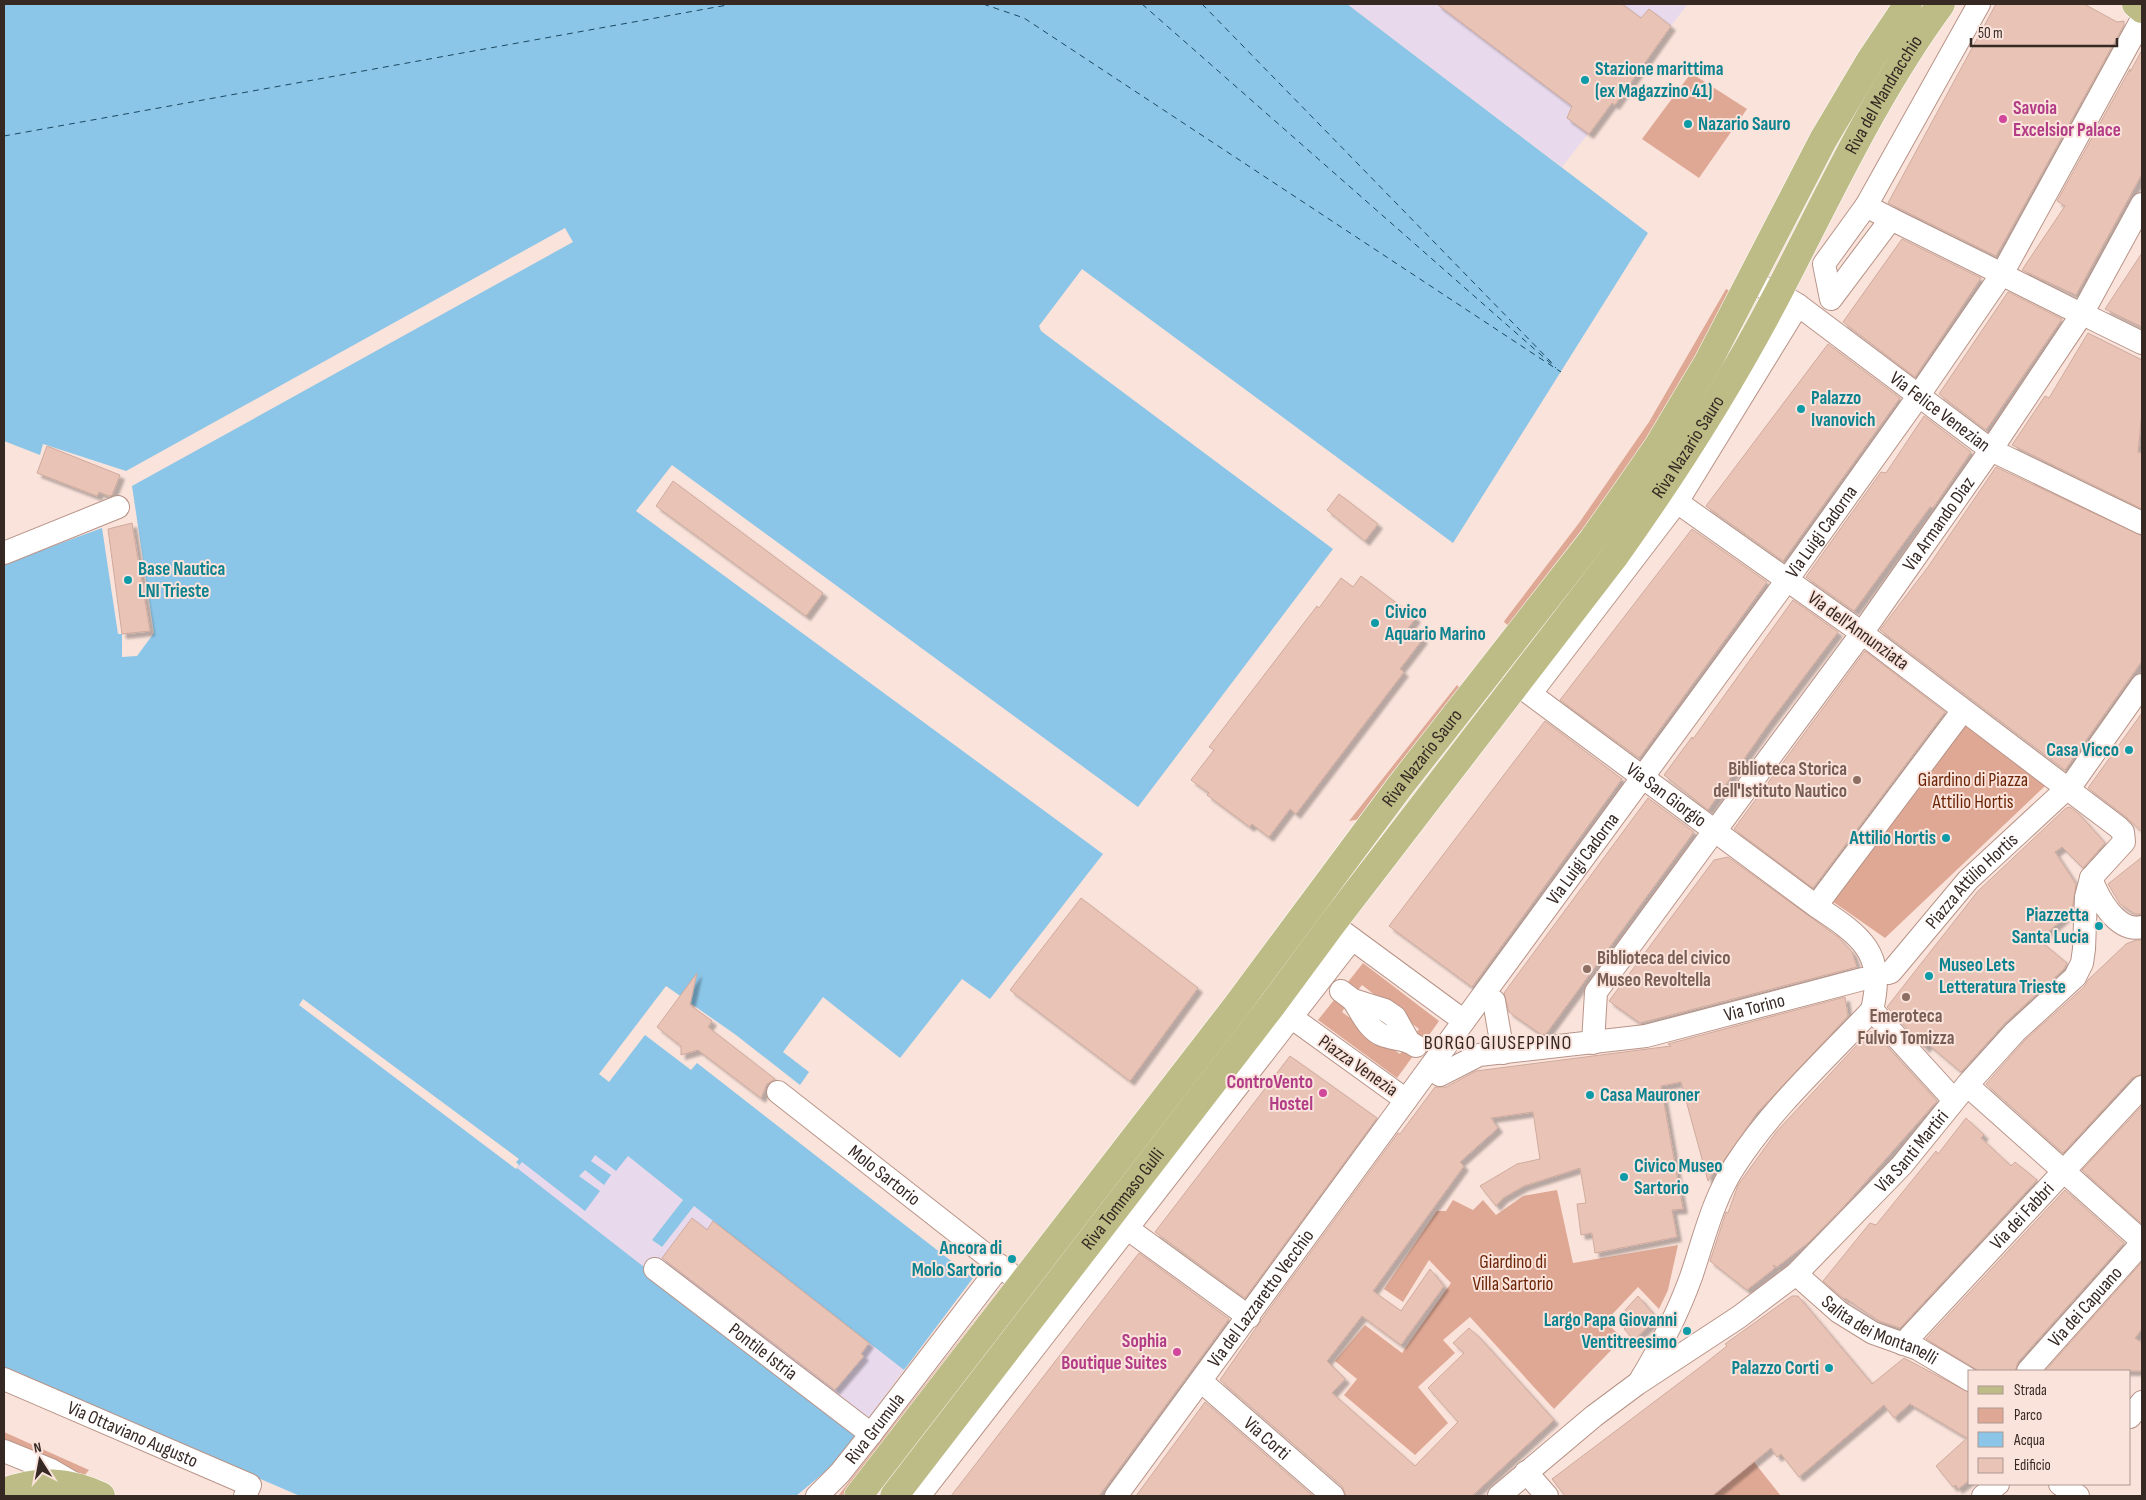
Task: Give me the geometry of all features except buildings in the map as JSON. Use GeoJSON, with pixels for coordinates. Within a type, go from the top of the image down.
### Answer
{"type":"FeatureCollection","features":[{"type":"Feature","properties":{"kind":"main road","name":"Riva del Mandracchio"},"geometry":{"type":"LineString","coordinates":[[1804,176],[1871,58],[1908,4]]}},
{"type":"Feature","properties":{"kind":"main road","name":"Riva del Mandracchio"},"geometry":{"type":"LineString","coordinates":[[1829,190],[1895,71],[1941,4]]}},
{"type":"Feature","properties":{"kind":"main road"},"geometry":{"type":"LineString","coordinates":[[2136,4],[2142,9]]}},
{"type":"Feature","properties":{"kind":"main road","name":"Riva Nazario Sauro"},"geometry":{"type":"LineString","coordinates":[[1309,907],[1490,669],[1593,539],[1658,446],[1708,362],[1804,176]]}},
{"type":"Feature","properties":{"kind":"main road","name":"Riva Nazario Sauro"},"geometry":{"type":"LineString","coordinates":[[1342,931],[1524,688],[1650,507],[1788,299],[1829,190]]}},
{"type":"Feature","properties":{"kind":"main road","name":"Riva Tommaso Gulli"},"geometry":{"type":"LineString","coordinates":[[951,1376],[1235,1008],[1309,907]]}},
{"type":"Feature","properties":{"kind":"main road"},"geometry":{"type":"LineString","coordinates":[[1281,1011],[1342,931]]}},
{"type":"Feature","properties":{"kind":"main road","name":"Riva Tommaso Gulli"},"geometry":{"type":"LineString","coordinates":[[983,1396],[1281,1011]]}},
{"type":"Feature","properties":{"kind":"main road","name":"Riva Grumula"},"geometry":{"type":"LineString","coordinates":[[858,1496],[951,1376]]}},
{"type":"Feature","properties":{"kind":"main road"},"geometry":{"type":"LineString","coordinates":[[894,1496],[983,1396]]}},
{"type":"Feature","properties":{"kind":"main road"},"geometry":{"type":"LineString","coordinates":[[4,1492],[46,1483],[64,1483],[91,1492]]}},
{"type":"Feature","properties":{"kind":"street"},"geometry":{"type":"LineString","coordinates":[[1891,219],[1830,307],[1819,261],[1866,206],[1979,4]]}},
{"type":"Feature","properties":{"kind":"street","name":"Via Luigi Cadorna"},"geometry":{"type":"LineString","coordinates":[[1464,1021],[1787,580],[1919,395],[2002,274],[2142,19]]}},
{"type":"Feature","properties":{"kind":"street","name":"Via Armando Diaz"},"geometry":{"type":"LineString","coordinates":[[1593,1043],[1596,992],[1862,633],[1991,450],[2082,314],[2142,204]]}},
{"type":"Feature","properties":{"kind":"street"},"geometry":{"type":"LineString","coordinates":[[1866,206],[2073,310]]}},
{"type":"Feature","properties":{"kind":"street","name":"Via Felice Venezian"},"geometry":{"type":"LineString","coordinates":[[1750,282],[1788,299],[1991,450],[2142,523]]}},
{"type":"Feature","properties":{"kind":"street","name":"Riva Nazario Sauro"},"geometry":{"type":"LineString","coordinates":[[1593,539],[1590,558],[1584,570],[1515,661],[1511,669],[1524,688],[1678,502],[1788,299]]}},
{"type":"Feature","properties":{"kind":"street"},"geometry":{"type":"LineString","coordinates":[[2093,319],[2142,343]]}},
{"type":"Feature","properties":{"kind":"street","name":"Via dell'Annunziata"},"geometry":{"type":"LineString","coordinates":[[1678,502],[1862,633],[1961,714]]}},
{"type":"Feature","properties":{"kind":"street"},"geometry":{"type":"LineString","coordinates":[[4,553],[118,508]]}},
{"type":"Feature","properties":{"kind":"street","name":"Piazza Attilio Hortis"},"geometry":{"type":"LineString","coordinates":[[1888,973],[1891,972],[1968,880],[2067,788],[2142,685]]}},
{"type":"Feature","properties":{"kind":"street","name":"Via San Giorgio"},"geometry":{"type":"LineString","coordinates":[[1524,688],[1712,834],[1820,902]]}},
{"type":"Feature","properties":{"kind":"street"},"geometry":{"type":"LineString","coordinates":[[1499,1496],[1526,1472],[1637,1384],[1679,1311],[1717,1199],[1735,1164],[1779,1109],[1872,1010],[1876,994],[1877,976],[1874,962],[1860,938],[1820,902],[1961,714],[2067,788],[2118,827],[2125,837],[2121,846],[2091,878],[2100,898],[2119,922],[2128,927],[2142,927]]}},
{"type":"Feature","properties":{"kind":"street","name":"Via Santi Martiri"},"geometry":{"type":"LineString","coordinates":[[1637,1384],[1739,1317],[1796,1274],[1902,1165],[1960,1093],[2015,1032],[2075,977],[2082,963],[2086,897],[2091,878]]}},
{"type":"Feature","properties":{"kind":"street"},"geometry":{"type":"LineString","coordinates":[[1281,1011],[1309,907],[1464,1021]]}},
{"type":"Feature","properties":{"kind":"street","name":"Via Torino"},"geometry":{"type":"LineString","coordinates":[[1503,1053],[1646,1036],[1863,979]]}},
{"type":"Feature","properties":{"kind":"street"},"geometry":{"type":"LineString","coordinates":[[1347,996],[1390,1013],[1395,1017],[1413,1044]]}},
{"type":"Feature","properties":{"kind":"street"},"geometry":{"type":"LineString","coordinates":[[1444,1069],[1479,1055],[1503,1053],[1494,1001]]}},
{"type":"Feature","properties":{"kind":"street"},"geometry":{"type":"LineString","coordinates":[[1872,1010],[1960,1093],[2063,1171],[2142,1242]]}},
{"type":"Feature","properties":{"kind":"street","name":"Piazza Venezia"},"geometry":{"type":"LineString","coordinates":[[1281,1011],[1406,1100],[1464,1021]]}},
{"type":"Feature","properties":{"kind":"street","name":"Riva Tommaso Gulli"},"geometry":{"type":"LineString","coordinates":[[983,1396],[1128,1229],[1281,1011]]}},
{"type":"Feature","properties":{"kind":"street","name":"Via dei Fabbri"},"geometry":{"type":"LineString","coordinates":[[1903,1344],[2142,1087]]}},
{"type":"Feature","properties":{"kind":"street","name":"Molo Sartorio"},"geometry":{"type":"LineString","coordinates":[[778,1092],[996,1263]]}},
{"type":"Feature","properties":{"kind":"street","name":"Via del Lazzaretto Vecchio"},"geometry":{"type":"LineString","coordinates":[[1116,1496],[1202,1382],[1406,1100]]}},
{"type":"Feature","properties":{"kind":"street"},"geometry":{"type":"LineString","coordinates":[[1128,1229],[1249,1317]]}},
{"type":"Feature","properties":{"kind":"street","name":"Via dei Capuano"},"geometry":{"type":"LineString","coordinates":[[2029,1370],[2142,1242]]}},
{"type":"Feature","properties":{"kind":"street"},"geometry":{"type":"LineString","coordinates":[[996,1263],[1023,1284]]}},
{"type":"Feature","properties":{"kind":"street","name":"Riva Grumula"},"geometry":{"type":"LineString","coordinates":[[817,1496],[840,1473],[930,1358],[996,1263]]}},
{"type":"Feature","properties":{"kind":"street","name":"Pontile Istria"},"geometry":{"type":"LineString","coordinates":[[656,1269],[871,1434]]}},
{"type":"Feature","properties":{"kind":"street","name":"Salita dei Montanelli"},"geometry":{"type":"LineString","coordinates":[[1796,1274],[1839,1312],[1873,1333],[1918,1349],[1968,1379]]}},
{"type":"Feature","properties":{"kind":"street","name":"Via Ottaviano Augusto"},"geometry":{"type":"LineString","coordinates":[[4,1379],[250,1485],[245,1496]]}},
{"type":"Feature","properties":{"kind":"street","name":"Via Corti"},"geometry":{"type":"LineString","coordinates":[[1202,1382],[1333,1496]]}},
{"type":"Feature","properties":{"kind":"street"},"geometry":{"type":"LineString","coordinates":[[919,1496],[983,1396]]}},
{"type":"Feature","properties":{"kind":"street"},"geometry":{"type":"LineString","coordinates":[[2131,1416],[2142,1402]]}},
{"type":"Feature","properties":{"kind":"street"},"geometry":{"type":"LineString","coordinates":[[4,1451],[51,1470],[91,1492]]}},
{"type":"Feature","properties":{"kind":"street"},"geometry":{"type":"LineString","coordinates":[[1526,1472],[1546,1496]]}},
{"type":"Feature","properties":{"kind":"street"},"geometry":{"type":"LineString","coordinates":[[1983,1496],[1997,1485]]}},
{"type":"Feature","properties":{"kind":"street"},"geometry":{"type":"LineString","coordinates":[[2062,1485],[2078,1496],[2084,1485]]}},
{"type":"Feature","properties":{"kind":"shaded area"},"geometry":{"type":"Polygon","coordinates":[[[1347,4],[1688,4],[1647,56],[1649,58],[1615,105],[1612,103],[1562,167],[1347,4]]]}},
{"type":"Feature","properties":{"kind":"shaded area"},"geometry":{"type":"Polygon","coordinates":[[[595,1155],[627,1155],[683,1200],[652,1240],[661,1247],[694,1206],[904,1370],[857,1433],[517,1169],[521,1162],[600,1191],[579,1176],[584,1169],[611,1176],[590,1161],[595,1155]]]}},
{"type":"Feature","properties":{"kind":"green space"},"geometry":{"type":"Polygon","coordinates":[[[1691,73],[1747,109],[1699,178],[1642,139],[1691,73]]]}},
{"type":"Feature","properties":{"kind":"green space"},"geometry":{"type":"Polygon","coordinates":[[[1726,289],[1734,293],[1676,394],[1599,510],[1510,627],[1504,622],[1505,620],[1579,523],[1649,422],[1726,289]]]}},
{"type":"Feature","properties":{"kind":"green space"},"geometry":{"type":"Polygon","coordinates":[[[1457,685],[1462,690],[1361,819],[1349,821],[1457,685]]]}},
{"type":"Feature","properties":{"kind":"green space","name":"Giardino di Piazza Attilio Hortis"},"geometry":{"type":"Polygon","coordinates":[[[1964,725],[2045,786],[1885,938],[1832,901],[1964,725]]]}},
{"type":"Feature","properties":{"kind":"green space"},"geometry":{"type":"Polygon","coordinates":[[[1363,963],[1439,1021],[1422,1045],[1412,1038],[1419,1029],[1362,985],[1354,995],[1344,987],[1363,963]]]}},
{"type":"Feature","properties":{"kind":"green space"},"geometry":{"type":"Polygon","coordinates":[[[1338,995],[1348,1002],[1342,1012],[1400,1054],[1406,1045],[1416,1052],[1397,1078],[1318,1020],[1338,995]]]}},
{"type":"Feature","properties":{"kind":"green space","name":"Giardino di Villa Sartorio"},"geometry":{"type":"Polygon","coordinates":[[[1557,1190],[1573,1263],[1678,1245],[1668,1290],[1659,1309],[1638,1287],[1605,1322],[1623,1338],[1554,1409],[1470,1317],[1443,1340],[1455,1353],[1418,1387],[1448,1423],[1415,1455],[1344,1395],[1357,1379],[1335,1361],[1365,1325],[1402,1353],[1451,1283],[1429,1260],[1403,1302],[1384,1289],[1437,1211],[1446,1211],[1453,1200],[1473,1210],[1483,1200],[1496,1215],[1523,1196],[1557,1190]]]}},
{"type":"Feature","properties":{"kind":"green space"},"geometry":{"type":"Polygon","coordinates":[[[1005,1282],[1011,1287],[847,1496],[838,1496],[1005,1282]]]}},
{"type":"Feature","properties":{"kind":"green space"},"geometry":{"type":"Polygon","coordinates":[[[4,1432],[89,1470],[84,1476],[4,1441],[4,1432]]]}},
{"type":"Feature","properties":{"kind":"green space"},"geometry":{"type":"Polygon","coordinates":[[[1754,1462],[1781,1496],[1712,1496],[1754,1462]]]}},
{"type":"Feature","properties":{"kind":"water"},"geometry":{"type":"Polygon","coordinates":[[[4,4],[1347,4],[1648,233],[1453,543],[1082,269],[1039,326],[1041,331],[1333,549],[1138,807],[672,465],[636,511],[1103,854],[990,999],[962,979],[900,1058],[823,997],[783,1052],[809,1072],[800,1085],[736,1035],[666,986],[599,1074],[609,1082],[645,1035],[691,1070],[697,1063],[973,1278],[904,1370],[694,1206],[662,1247],[652,1240],[683,1200],[628,1156],[616,1171],[595,1155],[591,1161],[611,1175],[604,1185],[585,1170],[579,1176],[600,1191],[585,1211],[522,1162],[517,1168],[857,1433],[832,1466],[796,1496],[300,1496],[4,1369],[4,564],[102,528],[118,634],[122,634],[122,657],[137,656],[154,633],[132,486],[573,242],[565,228],[126,471],[43,444],[40,455],[4,441],[4,4]]]}},
{"type":"Feature","properties":{"kind":"pier"},"geometry":{"type":"Polygon","coordinates":[[[303,999],[519,1159],[516,1162],[519,1165],[516,1169],[299,1005],[303,999]]]}},
{"type":"Feature","properties":{"kind":"ferry route"},"geometry":{"type":"LineString","coordinates":[[4,136],[733,4]]}},
{"type":"Feature","properties":{"kind":"ferry route"},"geometry":{"type":"LineString","coordinates":[[983,4],[1024,18],[1561,372]]}},
{"type":"Feature","properties":{"kind":"ferry route"},"geometry":{"type":"LineString","coordinates":[[1142,4],[1556,368]]}},
{"type":"Feature","properties":{"kind":"ferry route"},"geometry":{"type":"LineString","coordinates":[[1202,4],[1553,364]]}},
{"type":"Feature","properties":{"kind":"place","name":"Stazione marittima (ex Magazzino 41)"},"geometry":{"type":"Point","coordinates":[1585,80]}},
{"type":"Feature","properties":{"kind":"place","name":"Savoia Excelsior Palace"},"geometry":{"type":"Point","coordinates":[2003,119]}},
{"type":"Feature","properties":{"kind":"place","name":"Nazario Sauro"},"geometry":{"type":"Point","coordinates":[1688,124]}},
{"type":"Feature","properties":{"kind":"place","name":"Palazzo Ivanovich"},"geometry":{"type":"Point","coordinates":[1801,409]}},
{"type":"Feature","properties":{"kind":"place","name":"Base Nautica LNI Trieste"},"geometry":{"type":"Point","coordinates":[128,580]}},
{"type":"Feature","properties":{"kind":"place","name":"Civico Aquario Marino"},"geometry":{"type":"Point","coordinates":[1375,623]}},
{"type":"Feature","properties":{"kind":"place","name":"Casa Vicco"},"geometry":{"type":"Point","coordinates":[2129,750]}},
{"type":"Feature","properties":{"kind":"place","name":"Biblioteca Storica dell'Istituto Nautico"},"geometry":{"type":"Point","coordinates":[1857,780]}},
{"type":"Feature","properties":{"kind":"place","name":"Attilio Hortis"},"geometry":{"type":"Point","coordinates":[1946,838]}},
{"type":"Feature","properties":{"kind":"place","name":"Piazzetta Santa Lucia"},"geometry":{"type":"Point","coordinates":[2099,926]}},
{"type":"Feature","properties":{"kind":"place","name":"Biblioteca del civico Museo Revoltella"},"geometry":{"type":"Point","coordinates":[1587,969]}},
{"type":"Feature","properties":{"kind":"place","name":"Museo Lets Letteratura Trieste"},"geometry":{"type":"Point","coordinates":[1929,976]}},
{"type":"Feature","properties":{"kind":"place","name":"Emeroteca Fulvio Tomizza"},"geometry":{"type":"Point","coordinates":[1906,997]}},
{"type":"Feature","properties":{"kind":"place","name":"ControVento Hostel"},"geometry":{"type":"Point","coordinates":[1323,1093]}},
{"type":"Feature","properties":{"kind":"place","name":"Casa Mauroner"},"geometry":{"type":"Point","coordinates":[1590,1095]}},
{"type":"Feature","properties":{"kind":"place","name":"Civico Museo Sartorio"},"geometry":{"type":"Point","coordinates":[1624,1177]}},
{"type":"Feature","properties":{"kind":"place","name":"Ancora di Molo Sartorio"},"geometry":{"type":"Point","coordinates":[1012,1259]}},
{"type":"Feature","properties":{"kind":"place","name":"Largo Papa Giovanni Ventitreesimo"},"geometry":{"type":"Point","coordinates":[1687,1331]}},
{"type":"Feature","properties":{"kind":"place","name":"Sophia Boutique Suites"},"geometry":{"type":"Point","coordinates":[1177,1352]}},
{"type":"Feature","properties":{"kind":"place","name":"Palazzo Corti"},"geometry":{"type":"Point","coordinates":[1829,1368]}},
{"type":"Feature","properties":{"kind":"district","name":"BORGO GIUSEPPINO"},"geometry":{"type":"Point","coordinates":[1498,1043]}}]}
